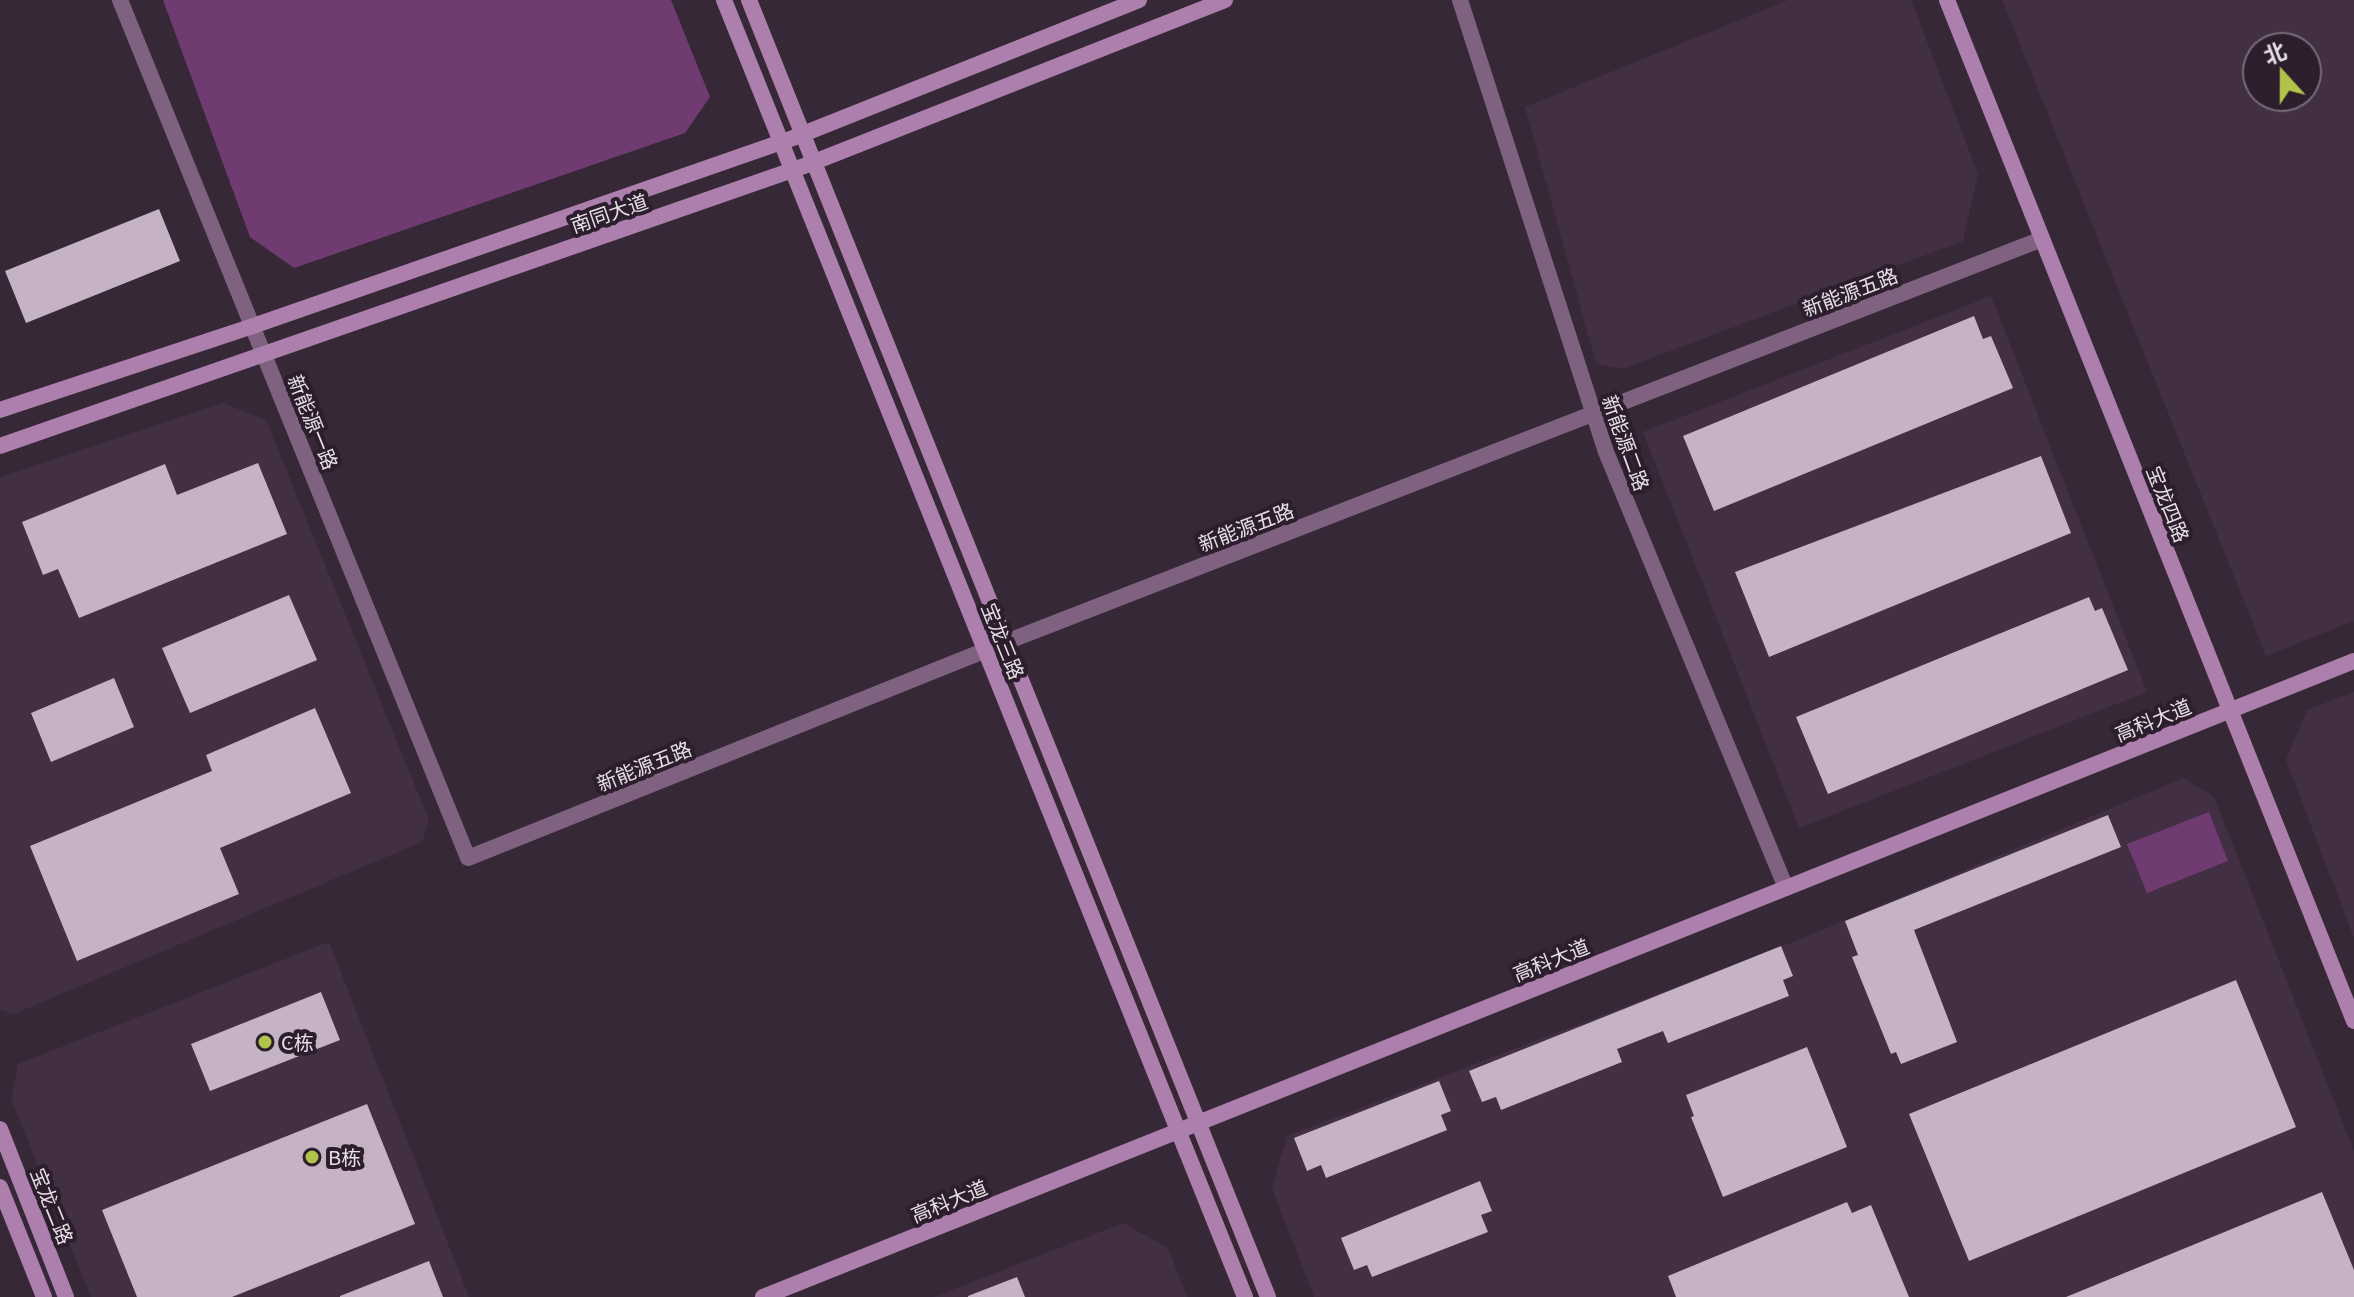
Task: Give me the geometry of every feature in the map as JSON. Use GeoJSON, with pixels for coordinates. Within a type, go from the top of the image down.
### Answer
{"type":"FeatureCollection","features":[{"type":"Feature","properties":{"kind":"street","name":"新能源一路"},"geometry":{"type":"LineString","coordinates":[[120,0],[468,858]]}},
{"type":"Feature","properties":{"kind":"street","name":"宝龙三路"},"geometry":{"type":"LineString","coordinates":[[724,0],[1245,1297]]}},
{"type":"Feature","properties":{"kind":"street","name":"宝龙三路"},"geometry":{"type":"LineString","coordinates":[[749,0],[1268,1297]]}},
{"type":"Feature","properties":{"kind":"street","name":"南同大道"},"geometry":{"type":"LineString","coordinates":[[0,410],[253,326],[781,142],[1139,0]]}},
{"type":"Feature","properties":{"kind":"street","name":"南同大道"},"geometry":{"type":"LineString","coordinates":[[0,446],[814,162],[1225,0]]}},
{"type":"Feature","properties":{"kind":"street","name":"新能源二路"},"geometry":{"type":"LineString","coordinates":[[1460,0],[1606,452],[1786,888]]}},
{"type":"Feature","properties":{"kind":"street","name":"宝龙四路"},"geometry":{"type":"LineString","coordinates":[[1947,0],[2354,1021]]}},
{"type":"Feature","properties":{"kind":"street","name":"新能源五路"},"geometry":{"type":"LineString","coordinates":[[468,858],[985,650],[2042,239]]}},
{"type":"Feature","properties":{"kind":"street","name":"高科大道"},"geometry":{"type":"LineString","coordinates":[[763,1297],[2354,661]]}},
{"type":"Feature","properties":{"kind":"street","name":"宝龙二路"},"geometry":{"type":"LineString","coordinates":[[0,1129],[66,1297]]}},
{"type":"Feature","properties":{"kind":"street","name":"宝龙二路"},"geometry":{"type":"LineString","coordinates":[[0,1187],[44,1297]]}},
{"type":"Feature","properties":{"kind":"shaded area"},"geometry":{"type":"Polygon","coordinates":[[[163,0],[671,0],[710,97],[685,133],[294,268],[250,237],[163,0]]]}},
{"type":"Feature","properties":{"kind":"shaded area"},"geometry":{"type":"Polygon","coordinates":[[[1788,0],[1911,0],[1978,174],[1963,241],[1622,369],[1596,363],[1525,107],[1788,0]]]}},
{"type":"Feature","properties":{"kind":"shaded area"},"geometry":{"type":"Polygon","coordinates":[[[2002,0],[2354,0],[2354,621],[2266,656],[2002,0]]]}},
{"type":"Feature","properties":{"kind":"shaded area"},"geometry":{"type":"Polygon","coordinates":[[[1991,296],[2147,692],[1799,828],[1643,432],[1991,296]]]}},
{"type":"Feature","properties":{"kind":"shaded area"},"geometry":{"type":"Polygon","coordinates":[[[223,403],[266,420],[429,820],[422,842],[14,1014],[0,1010],[0,477],[223,403]]]}},
{"type":"Feature","properties":{"kind":"shaded area"},"geometry":{"type":"Polygon","coordinates":[[[2354,692],[2354,938],[2286,760],[2307,710],[2354,692]]]}},
{"type":"Feature","properties":{"kind":"shaded area"},"geometry":{"type":"Polygon","coordinates":[[[2183,778],[2214,797],[2354,1151],[2354,1297],[1314,1297],[1272,1188],[1287,1136],[1803,938],[2183,778]]]}},
{"type":"Feature","properties":{"kind":"shaded area"},"geometry":{"type":"Polygon","coordinates":[[[2209,812],[2228,861],[2147,893],[2127,844],[2209,812]]]}},
{"type":"Feature","properties":{"kind":"shaded area"},"geometry":{"type":"Polygon","coordinates":[[[329,942],[469,1297],[91,1297],[11,1099],[18,1064],[329,942]]]}},
{"type":"Feature","properties":{"kind":"shaded area"},"geometry":{"type":"Polygon","coordinates":[[[1123,1223],[1168,1248],[1187,1297],[934,1297],[1123,1223]]]}},
{"type":"Feature","properties":{"kind":"building"},"geometry":{"type":"Polygon","coordinates":[[[159,209],[180,261],[26,323],[5,271],[159,209]]]}},
{"type":"Feature","properties":{"kind":"building"},"geometry":{"type":"Polygon","coordinates":[[[1974,316],[1983,339],[1991,336],[2013,388],[1714,511],[1683,436],[1974,316]]]}},
{"type":"Feature","properties":{"kind":"building"},"geometry":{"type":"Polygon","coordinates":[[[2041,456],[2071,533],[1769,657],[1735,572],[2041,456]]]}},
{"type":"Feature","properties":{"kind":"building"},"geometry":{"type":"Polygon","coordinates":[[[258,463],[287,534],[79,618],[58,569],[43,575],[22,522],[165,464],[177,495],[258,463]]]}},
{"type":"Feature","properties":{"kind":"building"},"geometry":{"type":"Polygon","coordinates":[[[289,595],[317,660],[190,713],[162,648],[289,595]]]}},
{"type":"Feature","properties":{"kind":"building"},"geometry":{"type":"Polygon","coordinates":[[[2089,597],[2095,611],[2102,608],[2128,670],[1828,794],[1796,717],[2089,597]]]}},
{"type":"Feature","properties":{"kind":"building"},"geometry":{"type":"Polygon","coordinates":[[[114,678],[134,727],[51,762],[31,713],[114,678]]]}},
{"type":"Feature","properties":{"kind":"building"},"geometry":{"type":"Polygon","coordinates":[[[315,708],[351,793],[220,848],[239,894],[77,961],[30,846],[212,771],[206,755],[315,708]]]}},
{"type":"Feature","properties":{"kind":"building"},"geometry":{"type":"Polygon","coordinates":[[[2108,815],[2121,847],[1914,930],[1957,1042],[1901,1064],[1896,1052],[1891,1054],[1852,957],[1858,955],[1845,921],[2108,815]]]}},
{"type":"Feature","properties":{"kind":"building"},"geometry":{"type":"Polygon","coordinates":[[[1781,946],[1793,976],[1783,980],[1789,996],[1668,1043],[1663,1031],[1617,1049],[1622,1062],[1501,1110],[1496,1097],[1482,1102],[1469,1071],[1781,946]]]}},
{"type":"Feature","properties":{"kind":"building"},"geometry":{"type":"Polygon","coordinates":[[[2236,980],[2296,1127],[1969,1261],[1909,1114],[2236,980]]]}},
{"type":"Feature","properties":{"kind":"building","name":"C栋"},"geometry":{"type":"Polygon","coordinates":[[[321,992],[340,1040],[210,1091],[191,1044],[321,992]]]}},
{"type":"Feature","properties":{"kind":"building"},"geometry":{"type":"Polygon","coordinates":[[[1807,1047],[1847,1147],[1723,1197],[1691,1117],[1694,1116],[1686,1095],[1807,1047]]]}},
{"type":"Feature","properties":{"kind":"building"},"geometry":{"type":"Polygon","coordinates":[[[1439,1081],[1451,1111],[1441,1115],[1447,1130],[1326,1178],[1321,1165],[1307,1171],[1294,1138],[1439,1081]]]}},
{"type":"Feature","properties":{"kind":"building","name":"B栋"},"geometry":{"type":"Polygon","coordinates":[[[367,1104],[415,1224],[232,1297],[137,1297],[102,1210],[367,1104]]]}},
{"type":"Feature","properties":{"kind":"building"},"geometry":{"type":"Polygon","coordinates":[[[1480,1181],[1492,1211],[1481,1215],[1488,1232],[1372,1277],[1367,1265],[1354,1270],[1341,1238],[1480,1181]]]}},
{"type":"Feature","properties":{"kind":"building"},"geometry":{"type":"Polygon","coordinates":[[[2322,1192],[2354,1270],[2354,1297],[2066,1297],[2322,1192]]]}},
{"type":"Feature","properties":{"kind":"building"},"geometry":{"type":"Polygon","coordinates":[[[1847,1202],[1852,1213],[1871,1205],[1909,1297],[1676,1297],[1668,1276],[1847,1202]]]}},
{"type":"Feature","properties":{"kind":"building"},"geometry":{"type":"Polygon","coordinates":[[[429,1261],[443,1297],[340,1297],[340,1296],[429,1261]]]}},
{"type":"Feature","properties":{"kind":"building"},"geometry":{"type":"Polygon","coordinates":[[[1017,1277],[1025,1297],[968,1297],[968,1296],[1017,1277]]]}},
{"type":"Feature","properties":{"kind":"place","name":"C栋"},"geometry":{"type":"Point","coordinates":[265,1042]}},
{"type":"Feature","properties":{"kind":"place","name":"B栋"},"geometry":{"type":"Point","coordinates":[312,1157]}}]}
